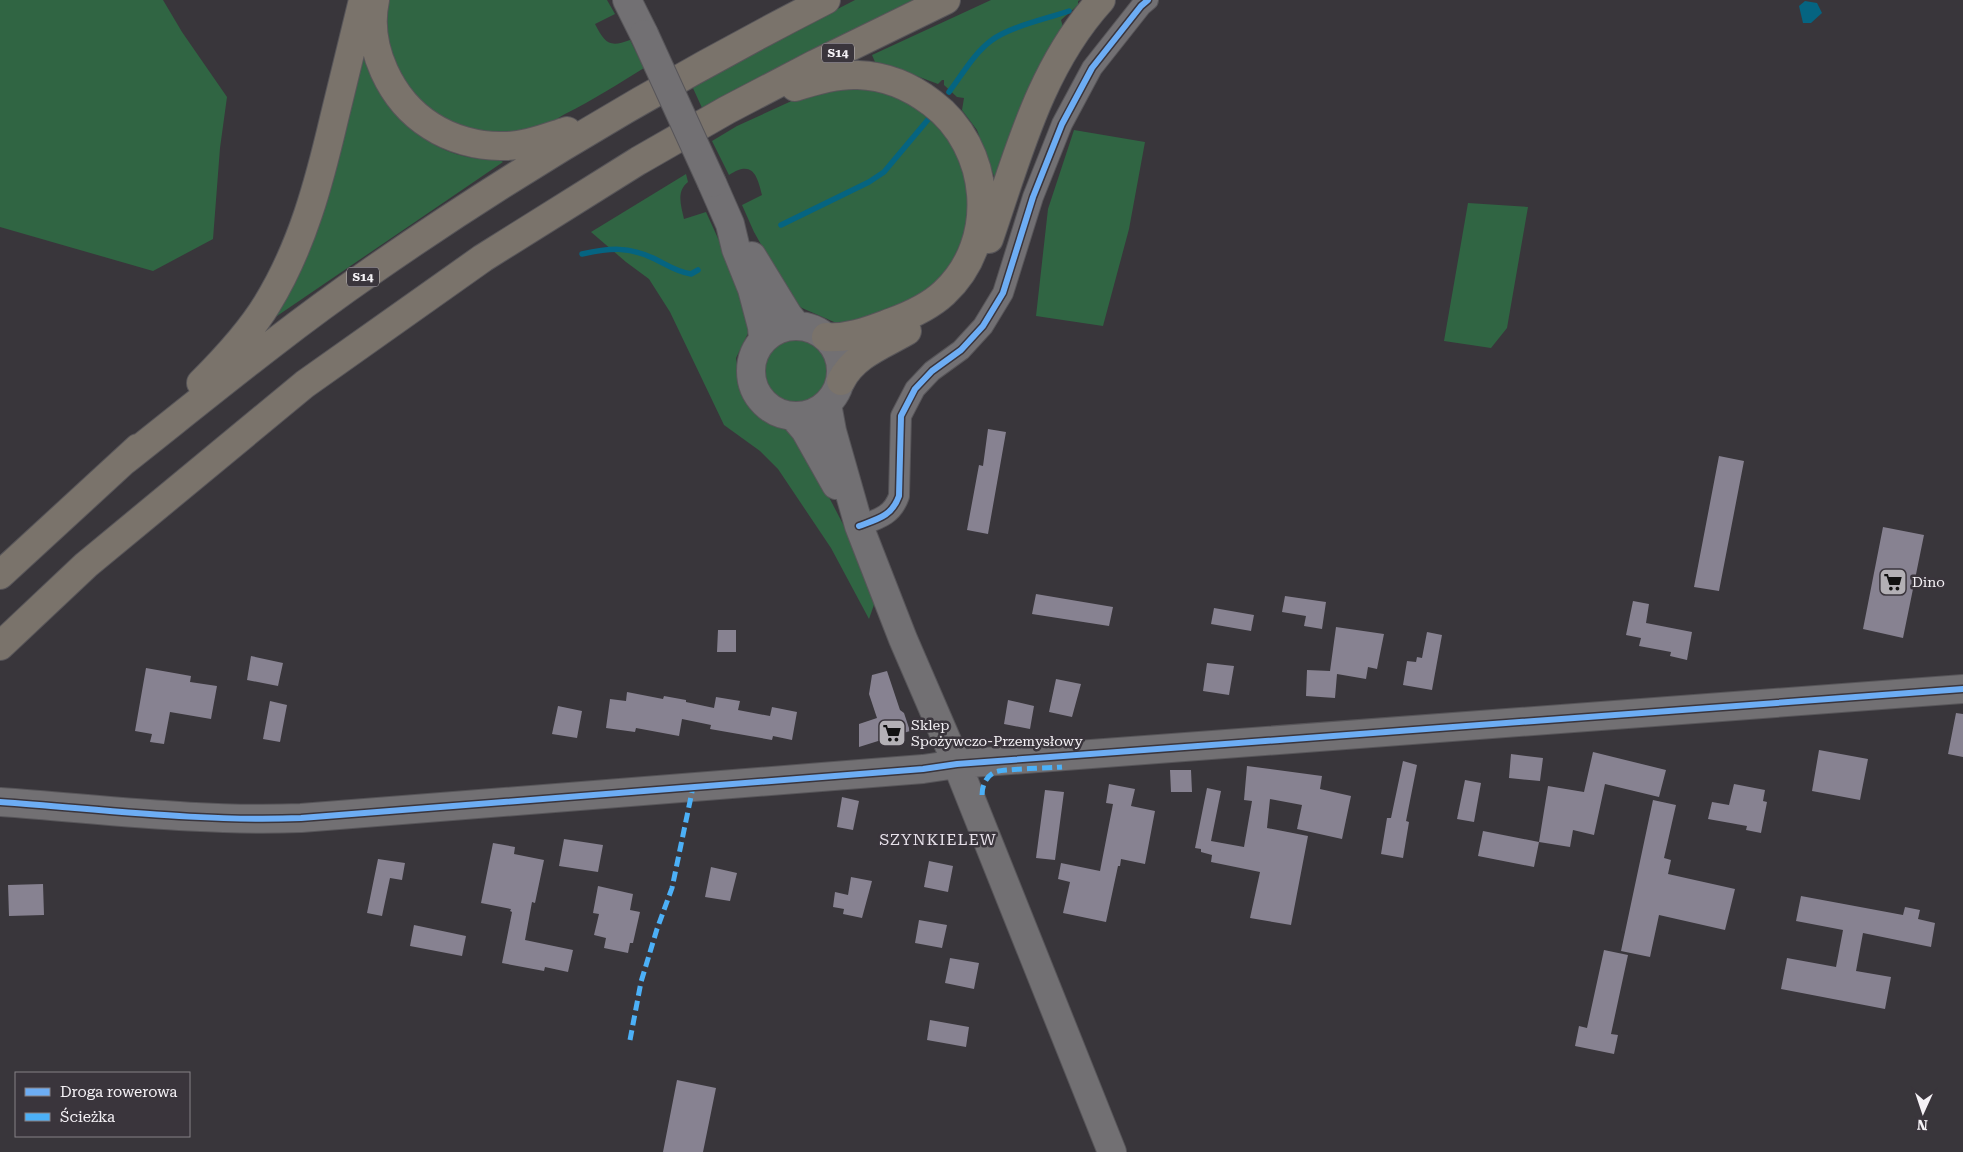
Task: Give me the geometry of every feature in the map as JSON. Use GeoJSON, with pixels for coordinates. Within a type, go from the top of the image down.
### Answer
{"type":"FeatureCollection","features":[{"type":"Feature","properties":{"kind":"highway"},"geometry":{"type":"LineString","coordinates":[[124,461],[224,360],[266,306],[288,266],[306,223],[318,186],[363,0]]}},
{"type":"Feature","properties":{"kind":"highway"},"geometry":{"type":"LineString","coordinates":[[375,0],[372,11],[375,42],[381,63],[390,82],[400,98],[419,117],[446,134],[464,141],[483,145],[520,145],[535,142],[616,114]]}},
{"type":"Feature","properties":{"kind":"highway","name":"S14"},"geometry":{"type":"LineString","coordinates":[[0,574],[124,461],[278,340],[367,274],[459,211],[616,114],[735,47],[826,0]]}},
{"type":"Feature","properties":{"kind":"highway","name":"S14"},"geometry":{"type":"LineString","coordinates":[[0,646],[86,565],[305,384],[499,248],[638,161],[732,108],[815,64],[946,0]]}},
{"type":"Feature","properties":{"kind":"highway"},"geometry":{"type":"LineString","coordinates":[[841,380],[847,369],[856,360],[948,306],[970,280],[983,254],[1022,139],[1042,91],[1079,26],[1101,0]]}},
{"type":"Feature","properties":{"kind":"highway"},"geometry":{"type":"LineString","coordinates":[[732,108],[828,78],[858,75],[880,78],[903,84],[922,95],[940,109],[956,125],[975,161],[980,179],[982,203],[979,228],[971,256],[959,276],[945,292],[928,306],[904,318],[862,333],[839,338],[826,337]]}},
{"type":"Feature","properties":{"kind":"street"},"geometry":{"type":"LineString","coordinates":[[627,0],[730,224],[736,249],[752,289],[764,339]]}},
{"type":"Feature","properties":{"kind":"street"},"geometry":{"type":"LineString","coordinates":[[857,521],[881,518],[895,507],[899,496],[901,416],[915,389],[932,371],[961,350],[983,326],[1003,293],[1034,197],[1062,124],[1092,68],[1141,6],[1148,0]]}},
{"type":"Feature","properties":{"kind":"street"},"geometry":{"type":"LineString","coordinates":[[730,224],[745,244],[796,325]]}},
{"type":"Feature","properties":{"kind":"street"},"geometry":{"type":"LineString","coordinates":[[796,325],[809,328],[826,337],[834,346],[841,367],[841,380],[836,393],[828,404],[816,412],[802,417],[794,417],[774,411],[762,402],[754,390],[750,376],[751,361],[764,339],[779,329],[796,325]]}},
{"type":"Feature","properties":{"kind":"street"},"geometry":{"type":"LineString","coordinates":[[828,404],[828,417],[857,521],[903,639],[957,764],[1112,1152]]}},
{"type":"Feature","properties":{"kind":"street"},"geometry":{"type":"LineString","coordinates":[[794,417],[805,430],[857,521]]}},
{"type":"Feature","properties":{"kind":"street"},"geometry":{"type":"LineString","coordinates":[[0,802],[261,820],[923,769],[957,764],[1963,689]]}},
{"type":"Feature","properties":{"kind":"green space"},"geometry":{"type":"Polygon","coordinates":[[[0,0],[163,0],[182,32],[227,97],[220,148],[213,239],[153,271],[0,227],[0,0]]]}},
{"type":"Feature","properties":{"kind":"green space"},"geometry":{"type":"Polygon","coordinates":[[[386,0],[607,0],[615,14],[595,24],[608,42],[617,44],[630,40],[644,68],[595,98],[545,125],[516,131],[491,132],[466,127],[444,118],[424,104],[407,86],[395,64],[387,38],[386,0]]]}},
{"type":"Feature","properties":{"kind":"green space"},"geometry":{"type":"Polygon","coordinates":[[[855,0],[917,0],[703,110],[692,86],[777,38],[781,39],[855,0]]]}},
{"type":"Feature","properties":{"kind":"green space"},"geometry":{"type":"Polygon","coordinates":[[[991,0],[1080,0],[1078,5],[1061,20],[1063,27],[998,175],[994,176],[977,130],[962,110],[964,98],[957,97],[944,85],[944,80],[938,84],[875,62],[872,55],[991,0]]]}},
{"type":"Feature","properties":{"kind":"green space"},"geometry":{"type":"Polygon","coordinates":[[[363,57],[385,99],[399,117],[415,132],[433,144],[453,153],[503,162],[277,316],[276,313],[363,57]]]}},
{"type":"Feature","properties":{"kind":"green space"},"geometry":{"type":"Polygon","coordinates":[[[872,85],[918,105],[959,148],[971,203],[964,235],[947,272],[925,294],[872,319],[841,325],[794,303],[754,232],[742,205],[762,195],[755,175],[748,169],[743,169],[729,175],[712,141],[737,126],[809,93],[872,85]]]}},
{"type":"Feature","properties":{"kind":"green space"},"geometry":{"type":"Polygon","coordinates":[[[1074,130],[1145,142],[1129,229],[1103,326],[1036,316],[1048,209],[1074,130]]]}},
{"type":"Feature","properties":{"kind":"green space"},"geometry":{"type":"Polygon","coordinates":[[[686,174],[688,182],[682,190],[680,199],[684,219],[706,212],[736,278],[751,327],[736,358],[739,378],[747,401],[761,417],[797,436],[844,526],[876,599],[869,619],[831,548],[778,469],[760,451],[724,425],[670,312],[649,279],[591,232],[686,174]]]}},
{"type":"Feature","properties":{"kind":"green space"},"geometry":{"type":"Polygon","coordinates":[[[1468,203],[1528,207],[1507,328],[1491,348],[1444,341],[1468,203]]]}},
{"type":"Feature","properties":{"kind":"green space"},"geometry":{"type":"Polygon","coordinates":[[[796,338],[809,341],[820,348],[827,359],[830,372],[827,385],[820,396],[809,403],[796,406],[783,403],[772,396],[765,385],[762,372],[765,359],[772,348],[783,341],[796,338]]]}},
{"type":"Feature","properties":{"kind":"water"},"geometry":{"type":"Polygon","coordinates":[[[1805,1],[1817,3],[1822,13],[1811,23],[1803,23],[1799,6],[1805,1]]]}},
{"type":"Feature","properties":{"kind":"building"},"geometry":{"type":"Polygon","coordinates":[[[988,429],[1006,432],[988,534],[967,530],[979,465],[983,466],[988,429]]]}},
{"type":"Feature","properties":{"kind":"building"},"geometry":{"type":"Polygon","coordinates":[[[1719,456],[1744,461],[1719,591],[1694,587],[1719,456]]]}},
{"type":"Feature","properties":{"kind":"building","name":"Dino"},"geometry":{"type":"Polygon","coordinates":[[[1883,527],[1924,535],[1903,638],[1863,629],[1883,527]]]}},
{"type":"Feature","properties":{"kind":"building"},"geometry":{"type":"Polygon","coordinates":[[[1036,594],[1113,607],[1109,626],[1032,614],[1036,594]]]}},
{"type":"Feature","properties":{"kind":"building"},"geometry":{"type":"Polygon","coordinates":[[[1285,596],[1326,602],[1322,629],[1304,626],[1306,616],[1282,612],[1285,596]]]}},
{"type":"Feature","properties":{"kind":"building"},"geometry":{"type":"Polygon","coordinates":[[[1633,601],[1649,604],[1646,623],[1692,632],[1687,660],[1670,656],[1671,652],[1639,646],[1641,638],[1626,635],[1633,601]]]}},
{"type":"Feature","properties":{"kind":"building"},"geometry":{"type":"Polygon","coordinates":[[[1214,608],[1254,615],[1251,631],[1211,624],[1214,608]]]}},
{"type":"Feature","properties":{"kind":"building"},"geometry":{"type":"Polygon","coordinates":[[[1336,627],[1384,634],[1377,669],[1368,667],[1366,679],[1337,674],[1335,698],[1306,696],[1307,670],[1330,671],[1336,627]]]}},
{"type":"Feature","properties":{"kind":"building"},"geometry":{"type":"Polygon","coordinates":[[[718,630],[736,630],[736,652],[717,652],[718,630]]]}},
{"type":"Feature","properties":{"kind":"building"},"geometry":{"type":"Polygon","coordinates":[[[1427,632],[1442,635],[1432,690],[1403,685],[1407,661],[1416,662],[1417,657],[1422,658],[1427,632]]]}},
{"type":"Feature","properties":{"kind":"building"},"geometry":{"type":"Polygon","coordinates":[[[251,656],[283,663],[278,686],[247,680],[251,656]]]}},
{"type":"Feature","properties":{"kind":"building"},"geometry":{"type":"Polygon","coordinates":[[[1207,663],[1234,666],[1229,695],[1203,691],[1207,663]]]}},
{"type":"Feature","properties":{"kind":"building"},"geometry":{"type":"Polygon","coordinates":[[[146,668],[191,676],[190,682],[217,686],[211,719],[170,712],[164,744],[150,742],[152,734],[135,731],[146,668]]]}},
{"type":"Feature","properties":{"kind":"building"},"geometry":{"type":"Polygon","coordinates":[[[887,671],[900,710],[904,713],[910,731],[859,747],[859,724],[877,718],[869,694],[872,675],[887,671]]]}},
{"type":"Feature","properties":{"kind":"building"},"geometry":{"type":"Polygon","coordinates":[[[1056,679],[1081,684],[1072,717],[1049,712],[1056,679]]]}},
{"type":"Feature","properties":{"kind":"building"},"geometry":{"type":"Polygon","coordinates":[[[627,692],[663,699],[664,696],[686,700],[686,702],[714,708],[716,697],[740,701],[738,710],[770,716],[772,707],[797,712],[792,740],[773,736],[772,740],[710,729],[711,725],[682,719],[679,736],[636,728],[635,732],[606,728],[610,699],[626,701],[627,692]]]}},
{"type":"Feature","properties":{"kind":"building"},"geometry":{"type":"Polygon","coordinates":[[[1008,700],[1034,706],[1030,729],[1004,724],[1008,700]]]}},
{"type":"Feature","properties":{"kind":"building"},"geometry":{"type":"Polygon","coordinates":[[[270,701],[287,705],[280,742],[263,739],[270,701]]]}},
{"type":"Feature","properties":{"kind":"building"},"geometry":{"type":"Polygon","coordinates":[[[558,706],[582,711],[577,738],[552,734],[558,706]]]}},
{"type":"Feature","properties":{"kind":"building"},"geometry":{"type":"Polygon","coordinates":[[[1956,713],[1963,714],[1963,757],[1948,754],[1956,713]]]}},
{"type":"Feature","properties":{"kind":"building"},"geometry":{"type":"Polygon","coordinates":[[[1819,750],[1868,759],[1860,800],[1812,791],[1819,750]]]}},
{"type":"Feature","properties":{"kind":"building"},"geometry":{"type":"Polygon","coordinates":[[[1593,752],[1666,770],[1659,797],[1605,784],[1594,835],[1573,830],[1570,847],[1539,842],[1548,786],[1584,792],[1593,752]]]}},
{"type":"Feature","properties":{"kind":"building"},"geometry":{"type":"Polygon","coordinates":[[[1511,754],[1543,758],[1540,781],[1509,778],[1511,754]]]}},
{"type":"Feature","properties":{"kind":"building"},"geometry":{"type":"Polygon","coordinates":[[[1403,761],[1417,765],[1406,821],[1409,822],[1403,858],[1381,854],[1387,818],[1391,818],[1403,761]]]}},
{"type":"Feature","properties":{"kind":"building"},"geometry":{"type":"Polygon","coordinates":[[[1247,766],[1322,776],[1320,789],[1351,796],[1342,839],[1297,829],[1302,805],[1270,799],[1267,828],[1308,836],[1291,925],[1250,918],[1260,872],[1211,862],[1212,855],[1195,848],[1207,788],[1221,791],[1211,841],[1244,847],[1252,801],[1244,800],[1247,766]]]}},
{"type":"Feature","properties":{"kind":"building"},"geometry":{"type":"Polygon","coordinates":[[[1170,770],[1191,770],[1192,792],[1171,792],[1170,770]]]}},
{"type":"Feature","properties":{"kind":"building"},"geometry":{"type":"Polygon","coordinates":[[[1465,780],[1481,783],[1474,822],[1457,819],[1465,780]]]}},
{"type":"Feature","properties":{"kind":"building"},"geometry":{"type":"Polygon","coordinates":[[[1109,784],[1135,789],[1131,806],[1155,811],[1145,864],[1121,859],[1106,922],[1063,913],[1070,882],[1058,879],[1061,863],[1100,871],[1113,804],[1106,803],[1109,784]]]}},
{"type":"Feature","properties":{"kind":"building"},"geometry":{"type":"Polygon","coordinates":[[[1734,784],[1765,790],[1763,801],[1767,802],[1761,833],[1746,830],[1747,826],[1708,819],[1712,802],[1729,805],[1734,784]]]}},
{"type":"Feature","properties":{"kind":"building"},"geometry":{"type":"Polygon","coordinates":[[[1045,790],[1064,792],[1055,860],[1036,858],[1045,790]]]}},
{"type":"Feature","properties":{"kind":"building"},"geometry":{"type":"Polygon","coordinates":[[[842,797],[859,801],[853,830],[837,827],[842,797]]]}},
{"type":"Feature","properties":{"kind":"building"},"geometry":{"type":"Polygon","coordinates":[[[1653,800],[1676,805],[1664,858],[1671,860],[1668,874],[1735,889],[1725,930],[1659,915],[1650,957],[1621,951],[1653,800]]]}},
{"type":"Feature","properties":{"kind":"building"},"geometry":{"type":"Polygon","coordinates":[[[1483,831],[1539,842],[1534,867],[1478,856],[1483,831]]]}},
{"type":"Feature","properties":{"kind":"building"},"geometry":{"type":"Polygon","coordinates":[[[564,839],[603,845],[598,872],[559,866],[564,839]]]}},
{"type":"Feature","properties":{"kind":"building"},"geometry":{"type":"Polygon","coordinates":[[[493,843],[515,847],[514,854],[544,860],[535,903],[532,902],[525,940],[573,950],[568,972],[545,967],[544,971],[502,963],[511,909],[481,903],[493,843]]]}},
{"type":"Feature","properties":{"kind":"building"},"geometry":{"type":"Polygon","coordinates":[[[378,859],[405,863],[402,880],[390,878],[382,916],[367,913],[378,859]]]}},
{"type":"Feature","properties":{"kind":"building"},"geometry":{"type":"Polygon","coordinates":[[[929,861],[953,866],[948,892],[924,887],[929,861]]]}},
{"type":"Feature","properties":{"kind":"building"},"geometry":{"type":"Polygon","coordinates":[[[711,867],[737,873],[730,901],[705,897],[711,867]]]}},
{"type":"Feature","properties":{"kind":"building"},"geometry":{"type":"Polygon","coordinates":[[[851,877],[872,881],[862,918],[843,914],[844,909],[833,907],[835,892],[848,895],[851,877]]]}},
{"type":"Feature","properties":{"kind":"building"},"geometry":{"type":"Polygon","coordinates":[[[43,884],[44,915],[9,916],[8,885],[43,884]]]}},
{"type":"Feature","properties":{"kind":"building"},"geometry":{"type":"Polygon","coordinates":[[[598,886],[633,894],[630,910],[640,912],[633,943],[630,943],[628,953],[604,948],[606,938],[594,935],[599,914],[593,913],[598,886]]]}},
{"type":"Feature","properties":{"kind":"building"},"geometry":{"type":"Polygon","coordinates":[[[1801,896],[1903,915],[1905,907],[1920,910],[1918,919],[1935,923],[1931,947],[1863,933],[1856,971],[1891,977],[1885,1009],[1781,989],[1787,958],[1836,967],[1843,930],[1796,921],[1801,896]]]}},
{"type":"Feature","properties":{"kind":"building"},"geometry":{"type":"Polygon","coordinates":[[[919,920],[947,925],[942,948],[915,943],[919,920]]]}},
{"type":"Feature","properties":{"kind":"building"},"geometry":{"type":"Polygon","coordinates":[[[414,925],[466,936],[462,956],[410,946],[414,925]]]}},
{"type":"Feature","properties":{"kind":"building"},"geometry":{"type":"Polygon","coordinates":[[[1604,950],[1628,955],[1611,1034],[1618,1035],[1614,1054],[1575,1046],[1579,1026],[1587,1028],[1604,950]]]}},
{"type":"Feature","properties":{"kind":"building"},"geometry":{"type":"Polygon","coordinates":[[[950,958],[979,963],[974,989],[945,983],[950,958]]]}},
{"type":"Feature","properties":{"kind":"building"},"geometry":{"type":"Polygon","coordinates":[[[930,1020],[969,1027],[966,1047],[927,1040],[930,1020]]]}},
{"type":"Feature","properties":{"kind":"building"},"geometry":{"type":"Polygon","coordinates":[[[677,1080],[716,1088],[703,1152],[663,1152],[677,1080]]]}},
{"type":"Feature","properties":{"kind":"waterway"},"geometry":{"type":"LineString","coordinates":[[949,92],[974,58],[999,35],[1069,11]]}},
{"type":"Feature","properties":{"kind":"waterway"},"geometry":{"type":"LineString","coordinates":[[781,225],[869,182],[884,172],[931,116]]}},
{"type":"Feature","properties":{"kind":"waterway"},"geometry":{"type":"LineString","coordinates":[[582,254],[601,250],[628,250],[646,255],[686,273],[691,274],[698,270]]}},
{"type":"Feature","properties":{"kind":"marked path"},"geometry":{"type":"LineString","coordinates":[[982,795],[985,782],[995,772],[1062,767]]}},
{"type":"Feature","properties":{"kind":"marked path"},"geometry":{"type":"LineString","coordinates":[[630,1040],[641,982],[672,888],[693,787]]}},
{"type":"Feature","properties":{"kind":"cycle path"},"geometry":{"type":"LineString","coordinates":[[859,526],[884,516],[896,503],[899,496],[901,416],[915,389],[932,371],[961,350],[983,326],[1003,293],[1033,197],[1062,124],[1092,68],[1141,6],[1148,0]]}},
{"type":"Feature","properties":{"kind":"cycle path"},"geometry":{"type":"LineString","coordinates":[[0,802],[188,817],[301,818],[923,769],[957,764],[1963,689]]}},
{"type":"Feature","properties":{"kind":"place","name":"Dino"},"geometry":{"type":"Point","coordinates":[1893,582]}},
{"type":"Feature","properties":{"kind":"place","name":"Sklep Spożywczo-Przemysłowy"},"geometry":{"type":"Point","coordinates":[892,733]}},
{"type":"Feature","properties":{"kind":"district","name":"SZYNKIELEW"},"geometry":{"type":"Point","coordinates":[938,839]}}]}
